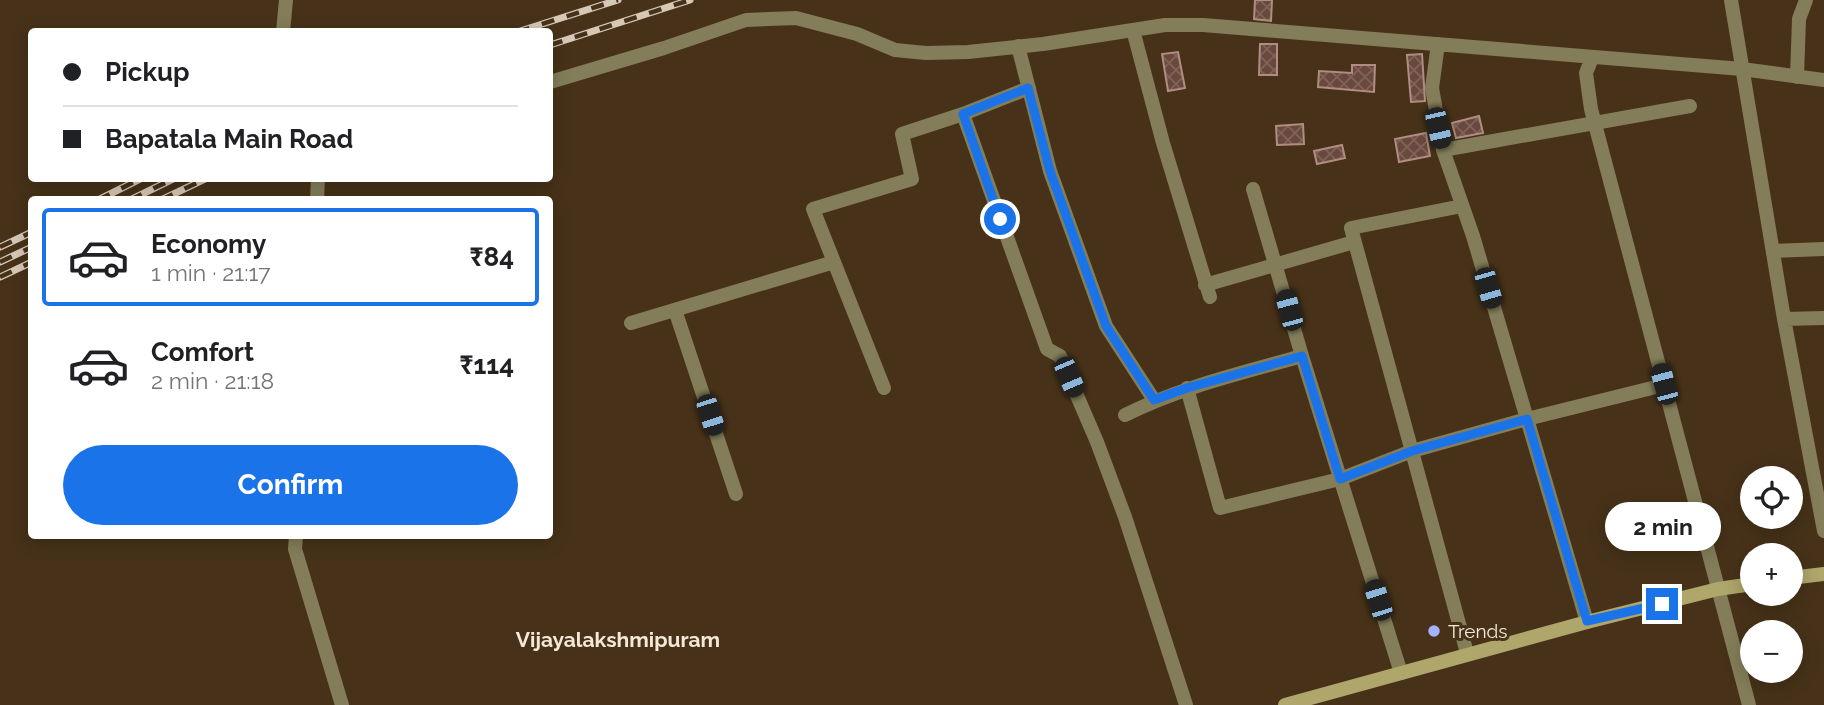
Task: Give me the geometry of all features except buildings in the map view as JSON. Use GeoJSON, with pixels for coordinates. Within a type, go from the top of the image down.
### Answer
{"type":"FeatureCollection","features":[{"type":"Feature","properties":{"kind":"main road"},"geometry":{"type":"LineString","coordinates":[[1803,577],[1824,573]]}},
{"type":"Feature","properties":{"kind":"main road"},"geometry":{"type":"LineString","coordinates":[[1285,705],[1587,621],[1740,586]]}},
{"type":"Feature","properties":{"kind":"street"},"geometry":{"type":"LineString","coordinates":[[283,28],[286,0]]}},
{"type":"Feature","properties":{"kind":"street"},"geometry":{"type":"LineString","coordinates":[[1731,0],[1784,319],[1824,531]]}},
{"type":"Feature","properties":{"kind":"street"},"geometry":{"type":"LineString","coordinates":[[1797,77],[1799,19],[1805,0]]}},
{"type":"Feature","properties":{"kind":"street"},"geometry":{"type":"LineString","coordinates":[[553,81],[746,20],[796,18],[857,34],[895,50],[926,53],[968,52],[1165,25],[1203,25],[1742,69],[1824,80]]}},
{"type":"Feature","properties":{"kind":"street"},"geometry":{"type":"LineString","coordinates":[[1133,30],[1163,144],[1208,291],[1277,264],[1354,242]]}},
{"type":"Feature","properties":{"kind":"street"},"geometry":{"type":"LineString","coordinates":[[1438,44],[1432,88],[1443,149],[1587,621]]}},
{"type":"Feature","properties":{"kind":"street"},"geometry":{"type":"LineString","coordinates":[[1018,46],[1050,171],[1106,326],[1154,400]]}},
{"type":"Feature","properties":{"kind":"street"},"geometry":{"type":"LineString","coordinates":[[1592,58],[1586,73],[1594,122],[1749,705]]}},
{"type":"Feature","properties":{"kind":"street"},"geometry":{"type":"LineString","coordinates":[[884,388],[813,209],[912,179],[902,134],[963,114],[1028,88]]}},
{"type":"Feature","properties":{"kind":"street"},"geometry":{"type":"LineString","coordinates":[[1443,149],[1690,106]]}},
{"type":"Feature","properties":{"kind":"street"},"geometry":{"type":"LineString","coordinates":[[963,114],[1046,349],[1060,356],[1097,442],[1125,517],[1186,705]]}},
{"type":"Feature","properties":{"kind":"street"},"geometry":{"type":"LineString","coordinates":[[1253,190],[1401,673]]}},
{"type":"Feature","properties":{"kind":"street"},"geometry":{"type":"LineString","coordinates":[[1462,206],[1351,228],[1467,653]]}},
{"type":"Feature","properties":{"kind":"street"},"geometry":{"type":"LineString","coordinates":[[1773,251],[1824,249]]}},
{"type":"Feature","properties":{"kind":"street"},"geometry":{"type":"LineString","coordinates":[[631,323],[834,262]]}},
{"type":"Feature","properties":{"kind":"street"},"geometry":{"type":"LineString","coordinates":[[675,310],[736,494]]}},
{"type":"Feature","properties":{"kind":"street"},"geometry":{"type":"LineString","coordinates":[[1784,319],[1824,318]]}},
{"type":"Feature","properties":{"kind":"street"},"geometry":{"type":"LineString","coordinates":[[1125,415],[1154,400],[1187,388],[1302,356]]}},
{"type":"Feature","properties":{"kind":"street"},"geometry":{"type":"LineString","coordinates":[[1187,388],[1220,508],[1340,479],[1412,451],[1664,384]]}},
{"type":"Feature","properties":{"kind":"street"},"geometry":{"type":"LineString","coordinates":[[296,539],[295,549],[342,705]]}},
{"type":"Feature","properties":{"kind":"railway"},"geometry":{"type":"LineString","coordinates":[[530,28],[618,0]]}},
{"type":"Feature","properties":{"kind":"railway"},"geometry":{"type":"LineString","coordinates":[[553,44],[690,0]]}},
{"type":"Feature","properties":{"kind":"railway"},"geometry":{"type":"LineString","coordinates":[[106,196],[134,182]]}},
{"type":"Feature","properties":{"kind":"railway"},"geometry":{"type":"LineString","coordinates":[[138,196],[167,182]]}},
{"type":"Feature","properties":{"kind":"railway"},"geometry":{"type":"LineString","coordinates":[[169,196],[199,182]]}},
{"type":"Feature","properties":{"kind":"railway"},"geometry":{"type":"LineString","coordinates":[[0,247],[28,234]]}},
{"type":"Feature","properties":{"kind":"railway"},"geometry":{"type":"LineString","coordinates":[[0,262],[28,249]]}},
{"type":"Feature","properties":{"kind":"railway"},"geometry":{"type":"LineString","coordinates":[[0,277],[28,264]]}},
{"type":"Feature","properties":{"kind":"place","name":"Trends"},"geometry":{"type":"Point","coordinates":[1434,631]}},
{"type":"Feature","properties":{"kind":"district","name":"Vijayalakshmipuram"},"geometry":{"type":"Point","coordinates":[618,640]}},
{"type":"Feature","properties":{"kind":"route"},"geometry":{"type":"LineString","coordinates":[[1000,219],[963,114],[1028,88],[1050,171],[1106,326],[1154,400],[1302,356],[1340,479],[1412,451],[1527,419],[1587,621],[1662,604]]}}]}
